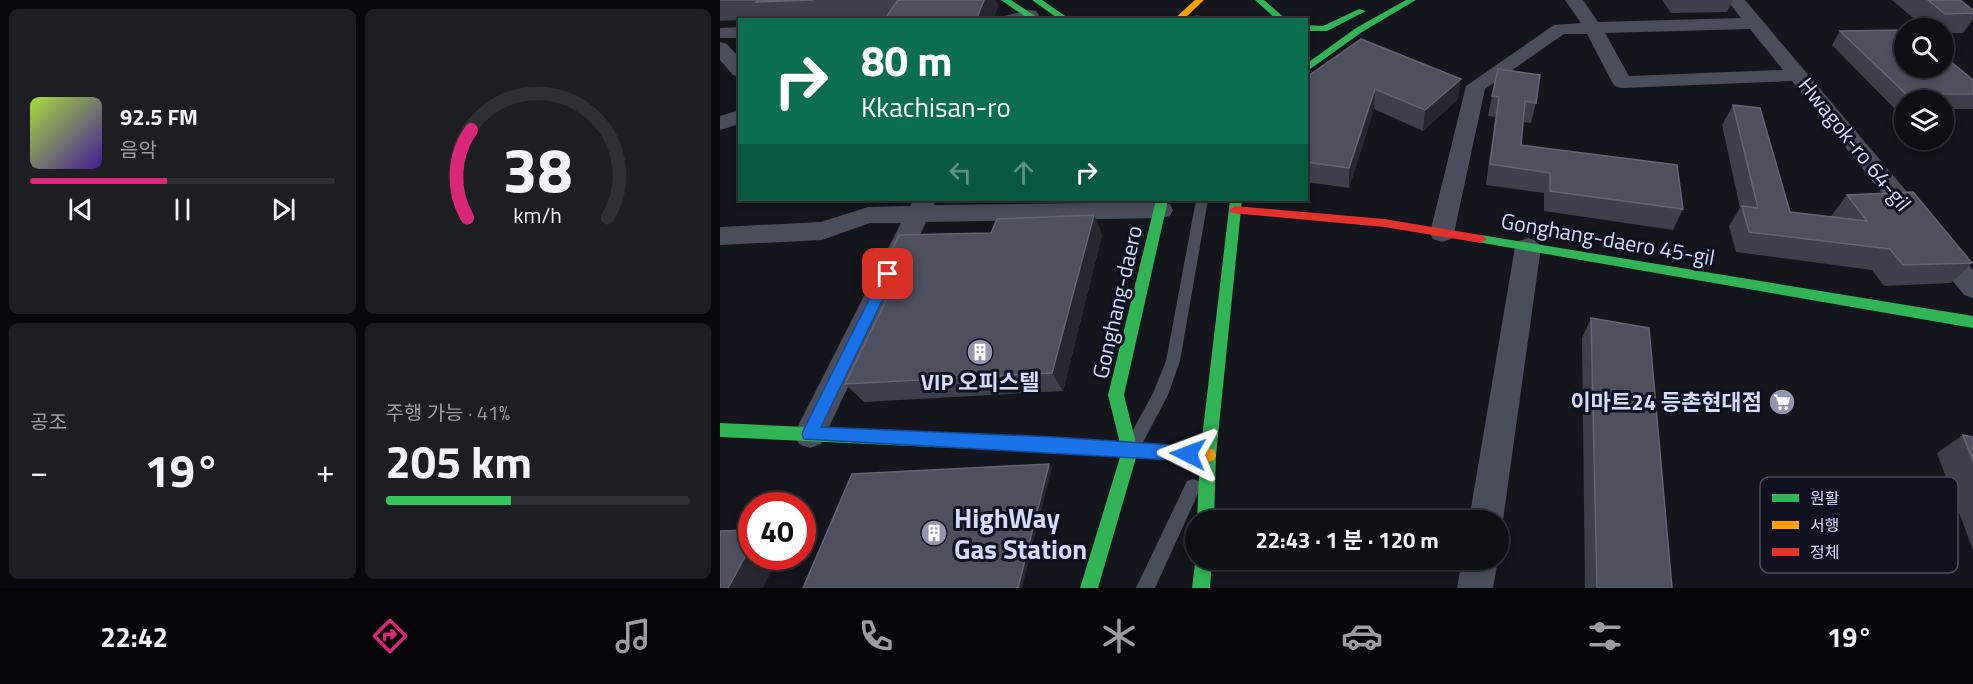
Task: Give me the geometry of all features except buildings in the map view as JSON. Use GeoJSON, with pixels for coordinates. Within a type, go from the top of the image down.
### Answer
{"type":"FeatureCollection","features":[{"type":"Feature","properties":{"kind":"main road"},"geometry":{"type":"LineString","coordinates":[[1005,0],[1032,14],[1055,18]]}},
{"type":"Feature","properties":{"kind":"main road"},"geometry":{"type":"LineString","coordinates":[[1197,18],[1200,0]]}},
{"type":"Feature","properties":{"kind":"main road"},"geometry":{"type":"LineString","coordinates":[[1178,18],[1200,0]]}},
{"type":"Feature","properties":{"kind":"main road"},"geometry":{"type":"LineString","coordinates":[[1308,68],[1359,30],[1412,0]]}},
{"type":"Feature","properties":{"kind":"main road"},"geometry":{"type":"LineString","coordinates":[[1252,3],[1279,18]]}},
{"type":"Feature","properties":{"kind":"main road"},"geometry":{"type":"LineString","coordinates":[[1308,28],[1324,28],[1374,4]]}},
{"type":"Feature","properties":{"kind":"main road","name":"Gonghang-daero"},"geometry":{"type":"LineString","coordinates":[[1130,451],[1116,395],[1162,205]]}},
{"type":"Feature","properties":{"kind":"main road"},"geometry":{"type":"LineString","coordinates":[[1205,510],[1208,455],[1236,205]]}},
{"type":"Feature","properties":{"kind":"main road","name":"Gonghang-daero 45-gil"},"geometry":{"type":"LineString","coordinates":[[1236,205],[1384,223],[1973,322]]}},
{"type":"Feature","properties":{"kind":"main road"},"geometry":{"type":"LineString","coordinates":[[720,430],[1054,445],[1208,455]]}},
{"type":"Feature","properties":{"kind":"main road"},"geometry":{"type":"LineString","coordinates":[[1089,588],[1130,451]]}},
{"type":"Feature","properties":{"kind":"main road"},"geometry":{"type":"LineString","coordinates":[[1201,588],[1202,570]]}},
{"type":"Feature","properties":{"kind":"street"},"geometry":{"type":"LineString","coordinates":[[1574,0],[1593,28],[1622,82],[1799,75]]}},
{"type":"Feature","properties":{"kind":"street","name":"Hwagok-ro 64-gil"},"geometry":{"type":"LineString","coordinates":[[1736,0],[1973,288]]}},
{"type":"Feature","properties":{"kind":"street"},"geometry":{"type":"LineString","coordinates":[[1017,18],[1032,14]]}},
{"type":"Feature","properties":{"kind":"street"},"geometry":{"type":"LineString","coordinates":[[1442,233],[1476,86],[1560,29],[1756,23]]}},
{"type":"Feature","properties":{"kind":"street"},"geometry":{"type":"LineString","coordinates":[[720,33],[738,32]]}},
{"type":"Feature","properties":{"kind":"street"},"geometry":{"type":"LineString","coordinates":[[720,48],[738,68]]}},
{"type":"Feature","properties":{"kind":"street"},"geometry":{"type":"LineString","coordinates":[[720,124],[738,117]]}},
{"type":"Feature","properties":{"kind":"street"},"geometry":{"type":"LineString","coordinates":[[720,236],[822,231],[861,207],[1162,205]]}},
{"type":"Feature","properties":{"kind":"street"},"geometry":{"type":"LineString","coordinates":[[810,434],[921,207]]}},
{"type":"Feature","properties":{"kind":"street"},"geometry":{"type":"LineString","coordinates":[[1488,510],[1528,247]]}},
{"type":"Feature","properties":{"kind":"street"},"geometry":{"type":"LineString","coordinates":[[1475,588],[1478,570]]}},
{"type":"Feature","properties":{"kind":"lane"},"geometry":{"type":"LineString","coordinates":[[1130,451],[1160,395],[1173,362],[1202,201]]}},
{"type":"Feature","properties":{"kind":"lane"},"geometry":{"type":"LineString","coordinates":[[1145,588],[1208,455]]}},
{"type":"Feature","properties":{"kind":"traffic: fast"},"geometry":{"type":"LineString","coordinates":[[1005,0],[1034,18]]}},
{"type":"Feature","properties":{"kind":"traffic: fast"},"geometry":{"type":"LineString","coordinates":[[1036,0],[1064,18]]}},
{"type":"Feature","properties":{"kind":"traffic: fast"},"geometry":{"type":"LineString","coordinates":[[1259,0],[1281,18]]}},
{"type":"Feature","properties":{"kind":"traffic: fast"},"geometry":{"type":"LineString","coordinates":[[1308,68],[1359,30],[1412,0]]}},
{"type":"Feature","properties":{"kind":"traffic: fast"},"geometry":{"type":"LineString","coordinates":[[1308,28],[1324,29],[1362,11]]}},
{"type":"Feature","properties":{"kind":"traffic: fast"},"geometry":{"type":"LineString","coordinates":[[1089,588],[1130,451],[1116,395],[1162,201]]}},
{"type":"Feature","properties":{"kind":"traffic: fast"},"geometry":{"type":"LineString","coordinates":[[1205,510],[1208,455],[1236,201]]}},
{"type":"Feature","properties":{"kind":"traffic: fast"},"geometry":{"type":"LineString","coordinates":[[1481,239],[1973,322]]}},
{"type":"Feature","properties":{"kind":"traffic: fast"},"geometry":{"type":"LineString","coordinates":[[720,430],[1105,448]]}},
{"type":"Feature","properties":{"kind":"traffic: fast"},"geometry":{"type":"LineString","coordinates":[[1201,588],[1202,570]]}},
{"type":"Feature","properties":{"kind":"traffic: slow"},"geometry":{"type":"LineString","coordinates":[[1179,18],[1200,0]]}},
{"type":"Feature","properties":{"kind":"traffic: slow"},"geometry":{"type":"LineString","coordinates":[[1105,448],[1208,455]]}},
{"type":"Feature","properties":{"kind":"traffic: jam"},"geometry":{"type":"LineString","coordinates":[[1235,210],[1384,223],[1481,239]]}},
{"type":"Feature","properties":{"kind":"place","name":"VIP 오피스텔"},"geometry":{"type":"Point","coordinates":[980,352]}},
{"type":"Feature","properties":{"kind":"place","name":"이마트24 등촌현대점"},"geometry":{"type":"Point","coordinates":[1782,402]}},
{"type":"Feature","properties":{"kind":"place","name":"HighWay Gas Station"},"geometry":{"type":"Point","coordinates":[934,533]}},
{"type":"Feature","properties":{"kind":"route"},"geometry":{"type":"LineString","coordinates":[[888,274],[810,434],[1054,445],[1188,454]]}}]}
